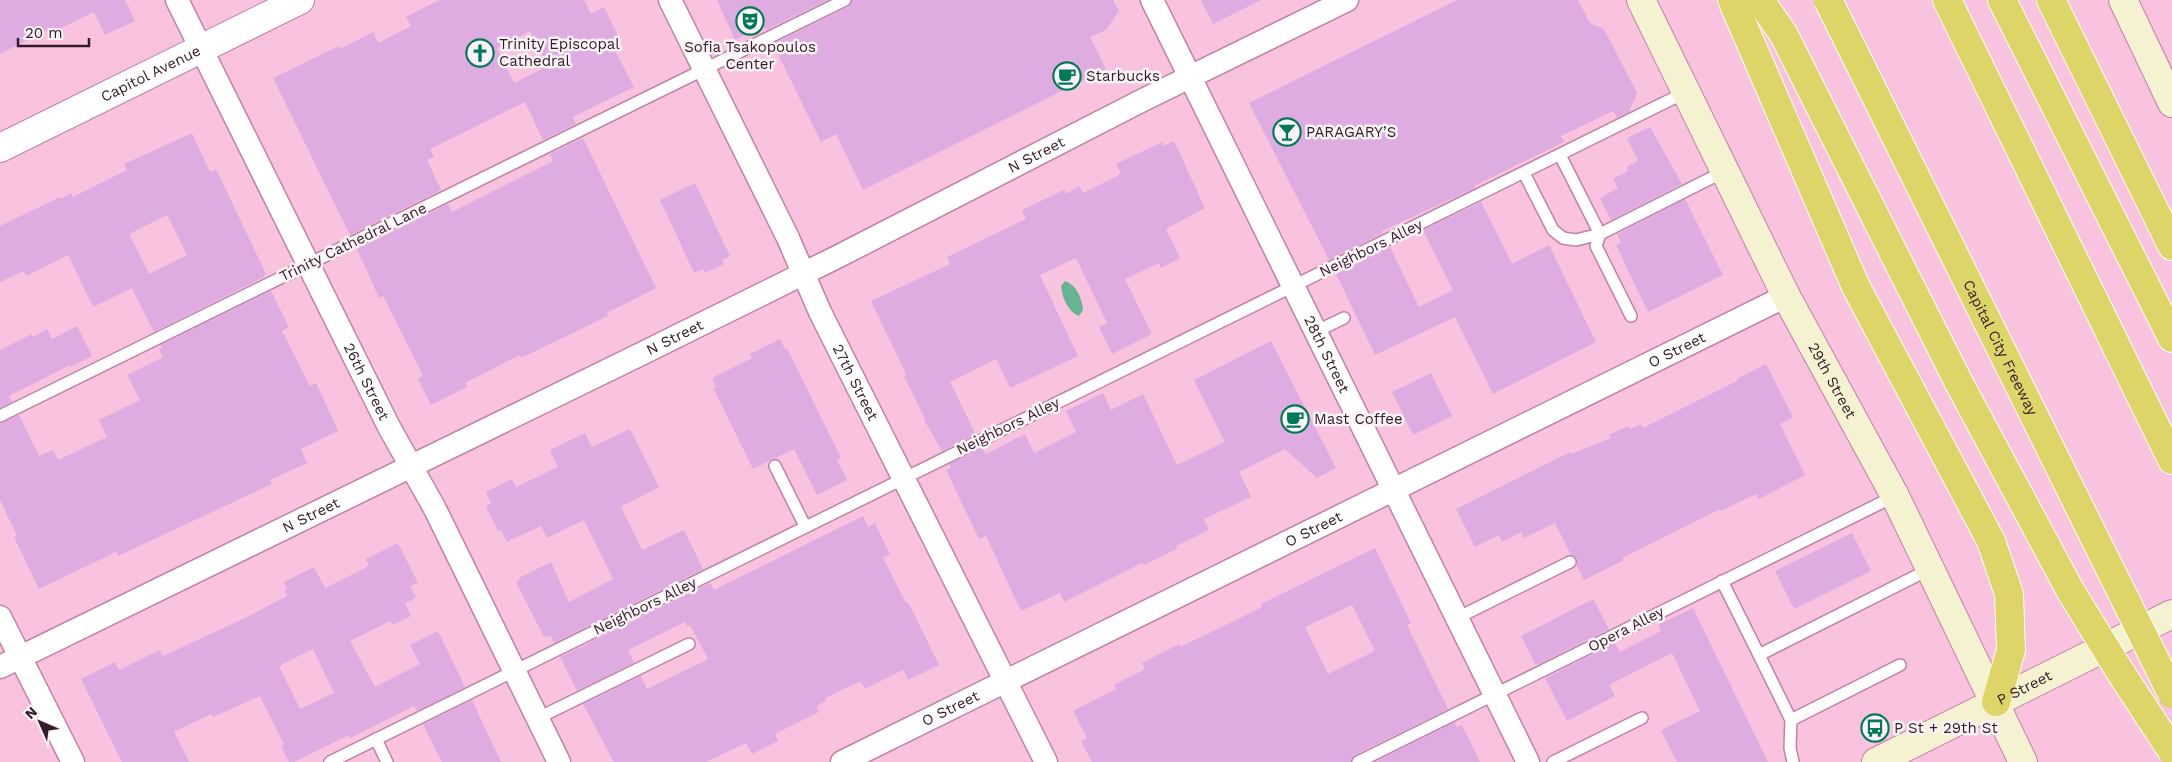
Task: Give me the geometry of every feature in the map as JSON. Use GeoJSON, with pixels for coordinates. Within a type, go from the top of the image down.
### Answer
{"type":"FeatureCollection","features":[{"type":"Feature","properties":{"kind":"highway"},"geometry":{"type":"LineString","coordinates":[[1732,0],[1856,287],[1990,541],[2009,594],[2011,650],[1996,702]]}},
{"type":"Feature","properties":{"kind":"highway"},"geometry":{"type":"LineString","coordinates":[[1760,0],[1784,35],[1959,383],[2070,590],[2172,751]]}},
{"type":"Feature","properties":{"kind":"highway","name":"Capital City Freeway"},"geometry":{"type":"LineString","coordinates":[[1828,0],[2172,694]]}},
{"type":"Feature","properties":{"kind":"highway"},"geometry":{"type":"LineString","coordinates":[[1947,0],[2172,460]]}},
{"type":"Feature","properties":{"kind":"highway"},"geometry":{"type":"LineString","coordinates":[[2002,0],[2172,338]]}},
{"type":"Feature","properties":{"kind":"highway"},"geometry":{"type":"LineString","coordinates":[[2051,0],[2172,246]]}},
{"type":"Feature","properties":{"kind":"main road","name":"29th Street"},"geometry":{"type":"LineString","coordinates":[[1641,0],[1786,296],[1895,496],[1996,702],[2023,762]]}},
{"type":"Feature","properties":{"kind":"main road"},"geometry":{"type":"LineString","coordinates":[[2123,0],[2172,103]]}},
{"type":"Feature","properties":{"kind":"main road","name":"P Street"},"geometry":{"type":"LineString","coordinates":[[1876,762],[2172,614]]}},
{"type":"Feature","properties":{"kind":"street","name":"26th Street"},"geometry":{"type":"LineString","coordinates":[[177,0],[411,467],[435,509],[560,762]]}},
{"type":"Feature","properties":{"kind":"street","name":"Capitol Avenue"},"geometry":{"type":"LineString","coordinates":[[0,148],[300,0]]}},
{"type":"Feature","properties":{"kind":"street","name":"27th Street"},"geometry":{"type":"LineString","coordinates":[[670,0],[804,273],[818,307],[1046,762]]}},
{"type":"Feature","properties":{"kind":"street","name":"28th Street"},"geometry":{"type":"LineString","coordinates":[[1152,0],[1528,762]]}},
{"type":"Feature","properties":{"kind":"street","name":"N Street"},"geometry":{"type":"LineString","coordinates":[[10,662],[804,273],[1190,77],[1347,0]]}},
{"type":"Feature","properties":{"kind":"street","name":"O Street"},"geometry":{"type":"LineString","coordinates":[[842,762],[1395,491],[1786,296]]}},
{"type":"Feature","properties":{"kind":"street"},"geometry":{"type":"LineString","coordinates":[[0,617],[10,662],[72,762]]}},
{"type":"Feature","properties":{"kind":"lane","name":"Trinity Cathedral Lane"},"geometry":{"type":"LineString","coordinates":[[0,416],[845,0]]}},
{"type":"Feature","properties":{"kind":"lane","name":"Neighbors Alley"},"geometry":{"type":"LineString","coordinates":[[330,762],[903,477],[1686,92]]}},
{"type":"Feature","properties":{"kind":"lane"},"geometry":{"type":"LineString","coordinates":[[1560,155],[1600,234],[1596,246],[1631,316]]}},
{"type":"Feature","properties":{"kind":"lane"},"geometry":{"type":"LineString","coordinates":[[1524,173],[1553,230],[1568,240],[1576,240],[1600,234],[1725,171]]}},
{"type":"Feature","properties":{"kind":"lane"},"geometry":{"type":"LineString","coordinates":[[1394,237],[1399,249]]}},
{"type":"Feature","properties":{"kind":"lane"},"geometry":{"type":"LineString","coordinates":[[1317,331],[1344,318]]}},
{"type":"Feature","properties":{"kind":"lane"},"geometry":{"type":"LineString","coordinates":[[775,466],[804,526]]}},
{"type":"Feature","properties":{"kind":"lane","name":"Opera Alley"},"geometry":{"type":"LineString","coordinates":[[1358,762],[1895,496]]}},
{"type":"Feature","properties":{"kind":"lane"},"geometry":{"type":"LineString","coordinates":[[1457,618],[1570,562]]}},
{"type":"Feature","properties":{"kind":"lane"},"geometry":{"type":"LineString","coordinates":[[1759,655],[1930,569]]}},
{"type":"Feature","properties":{"kind":"lane"},"geometry":{"type":"LineString","coordinates":[[1722,581],[1791,720],[1790,748],[1793,762]]}},
{"type":"Feature","properties":{"kind":"lane"},"geometry":{"type":"LineString","coordinates":[[538,718],[689,644]]}},
{"type":"Feature","properties":{"kind":"lane"},"geometry":{"type":"LineString","coordinates":[[1791,720],[1900,665]]}},
{"type":"Feature","properties":{"kind":"lane"},"geometry":{"type":"LineString","coordinates":[[1553,762],[1642,718]]}},
{"type":"Feature","properties":{"kind":"lane"},"geometry":{"type":"LineString","coordinates":[[376,739],[387,762]]}},
{"type":"Feature","properties":{"kind":"shaded area"},"geometry":{"type":"Polygon","coordinates":[[[1065,281],[1076,289],[1080,297],[1083,310],[1079,316],[1069,308],[1064,299],[1061,286],[1065,281]]]}},
{"type":"Feature","properties":{"kind":"building"},"geometry":{"type":"Polygon","coordinates":[[[0,0],[125,0],[135,21],[105,35],[94,12],[55,31],[53,27],[0,54],[0,0]]]}},
{"type":"Feature","properties":{"kind":"building"},"geometry":{"type":"Polygon","coordinates":[[[439,0],[584,0],[591,14],[604,7],[620,40],[612,45],[634,87],[573,117],[576,124],[543,140],[525,102],[430,149],[434,157],[427,160],[441,190],[350,235],[273,78],[339,46],[340,49],[373,32],[378,43],[411,26],[406,17],[439,0]],[[530,31],[497,48],[514,83],[548,66],[530,31]]]}},
{"type":"Feature","properties":{"kind":"building","name":"Sofia Tsakopoulos Center"},"geometry":{"type":"Polygon","coordinates":[[[717,0],[828,0],[766,30],[764,26],[735,40],[717,0]]]}},
{"type":"Feature","properties":{"kind":"building"},"geometry":{"type":"Polygon","coordinates":[[[852,0],[1113,0],[1119,11],[1106,30],[1090,37],[1106,69],[863,190],[836,134],[821,142],[773,44],[848,7],[852,0]]]}},
{"type":"Feature","properties":{"kind":"building"},"geometry":{"type":"Polygon","coordinates":[[[1201,0],[1261,0],[1213,24],[1201,0]]]}},
{"type":"Feature","properties":{"kind":"building"},"geometry":{"type":"Polygon","coordinates":[[[1457,0],[1578,0],[1590,23],[1604,29],[1637,93],[1629,112],[1617,118],[1613,111],[1561,136],[1564,142],[1474,186],[1475,188],[1382,231],[1383,233],[1329,260],[1249,103],[1457,0]]]}},
{"type":"Feature","properties":{"kind":"building"},"geometry":{"type":"Polygon","coordinates":[[[1650,127],[1682,184],[1611,220],[1600,198],[1618,188],[1613,179],[1628,171],[1626,167],[1638,161],[1627,138],[1650,127]]]}},
{"type":"Feature","properties":{"kind":"building"},"geometry":{"type":"Polygon","coordinates":[[[192,133],[210,172],[216,169],[266,274],[264,277],[154,332],[132,288],[93,307],[68,255],[26,276],[24,271],[0,282],[0,226],[60,197],[60,199],[71,193],[73,197],[127,170],[124,164],[192,133]],[[167,215],[129,234],[149,274],[187,255],[167,215]]]}},
{"type":"Feature","properties":{"kind":"building"},"geometry":{"type":"Polygon","coordinates":[[[583,138],[656,288],[607,313],[608,316],[521,358],[520,355],[465,383],[467,387],[431,405],[418,379],[423,376],[383,296],[379,298],[357,249],[448,204],[452,212],[553,161],[550,154],[583,138]]]}},
{"type":"Feature","properties":{"kind":"building"},"geometry":{"type":"Polygon","coordinates":[[[1174,141],[1205,208],[1166,229],[1180,258],[1161,268],[1159,263],[1125,279],[1152,334],[1112,354],[1099,327],[1107,323],[1076,258],[1040,275],[1078,356],[1010,388],[996,359],[950,382],[976,435],[942,451],[924,420],[904,376],[906,374],[871,301],[950,264],[947,257],[1026,219],[1022,210],[1064,190],[1066,194],[1079,186],[1083,193],[1121,174],[1116,164],[1162,142],[1164,146],[1174,141]]]}},
{"type":"Feature","properties":{"kind":"building"},"geometry":{"type":"Polygon","coordinates":[[[695,183],[730,256],[722,260],[724,264],[705,273],[703,269],[694,273],[660,200],[695,183]]]}},
{"type":"Feature","properties":{"kind":"building"},"geometry":{"type":"Polygon","coordinates":[[[1685,199],[1723,275],[1648,312],[1616,245],[1621,242],[1617,234],[1685,199]]]}},
{"type":"Feature","properties":{"kind":"building"},"geometry":{"type":"Polygon","coordinates":[[[1481,202],[1512,264],[1549,245],[1596,342],[1493,394],[1455,317],[1375,355],[1336,274],[1390,247],[1419,307],[1453,290],[1423,230],[1481,202]]]}},
{"type":"Feature","properties":{"kind":"building"},"geometry":{"type":"Polygon","coordinates":[[[271,291],[289,327],[282,331],[310,386],[316,383],[338,431],[301,449],[307,463],[270,480],[272,484],[118,556],[116,552],[39,589],[14,537],[17,536],[0,500],[0,423],[19,415],[39,456],[53,450],[58,460],[107,437],[99,420],[140,400],[127,375],[163,357],[159,349],[162,348],[161,345],[271,291]]]}},
{"type":"Feature","properties":{"kind":"building"},"geometry":{"type":"Polygon","coordinates":[[[77,326],[92,356],[9,396],[12,402],[0,408],[0,350],[32,334],[33,337],[47,329],[52,339],[77,326]]]}},
{"type":"Feature","properties":{"kind":"building"},"geometry":{"type":"Polygon","coordinates":[[[780,339],[785,349],[787,348],[841,458],[837,460],[847,480],[817,495],[794,449],[753,469],[713,388],[716,387],[712,378],[752,358],[750,354],[780,339]]]}},
{"type":"Feature","properties":{"kind":"building"},"geometry":{"type":"Polygon","coordinates":[[[1271,341],[1336,468],[1317,478],[1285,449],[1239,472],[1251,497],[1204,519],[1209,530],[1176,546],[1177,549],[1144,565],[1142,563],[1064,602],[1060,593],[1021,611],[986,536],[979,539],[946,470],[951,467],[949,464],[982,448],[986,454],[1025,434],[1034,453],[1076,432],[1066,411],[1103,393],[1111,410],[1143,394],[1177,465],[1225,442],[1194,380],[1271,341]]]}},
{"type":"Feature","properties":{"kind":"building"},"geometry":{"type":"Polygon","coordinates":[[[1766,364],[1793,417],[1780,424],[1805,475],[1759,499],[1756,494],[1721,511],[1720,509],[1622,558],[1624,560],[1584,580],[1577,566],[1576,558],[1571,555],[1555,523],[1524,538],[1521,532],[1502,542],[1499,535],[1475,547],[1456,509],[1570,452],[1571,454],[1611,438],[1609,435],[1628,426],[1630,429],[1641,424],[1643,428],[1737,381],[1737,379],[1766,364]]]}},
{"type":"Feature","properties":{"kind":"building"},"geometry":{"type":"Polygon","coordinates":[[[1431,373],[1452,416],[1413,435],[1392,392],[1431,373]]]}},
{"type":"Feature","properties":{"kind":"building"},"geometry":{"type":"Polygon","coordinates":[[[630,429],[659,487],[621,507],[642,550],[684,530],[703,569],[554,643],[551,636],[544,637],[516,582],[520,580],[519,578],[551,562],[569,602],[613,579],[584,520],[547,538],[541,526],[507,542],[501,530],[498,531],[486,506],[491,503],[486,492],[512,479],[516,487],[558,467],[550,450],[585,433],[592,447],[630,429]]]}},
{"type":"Feature","properties":{"kind":"building"},"geometry":{"type":"Polygon","coordinates":[[[863,516],[868,527],[875,523],[890,554],[883,558],[906,603],[908,602],[939,665],[908,680],[903,670],[865,689],[861,681],[825,698],[826,701],[816,706],[819,712],[775,734],[778,741],[752,754],[746,743],[706,762],[614,762],[583,704],[641,676],[647,689],[708,659],[690,625],[687,626],[685,622],[628,650],[634,663],[577,691],[560,657],[710,583],[714,590],[863,516]]]}},
{"type":"Feature","properties":{"kind":"building"},"geometry":{"type":"Polygon","coordinates":[[[1852,533],[1871,571],[1794,609],[1775,571],[1852,533]]]}},
{"type":"Feature","properties":{"kind":"building"},"geometry":{"type":"Polygon","coordinates":[[[398,543],[418,583],[410,586],[416,598],[405,603],[411,616],[393,625],[390,621],[350,641],[375,687],[420,664],[410,645],[438,631],[465,687],[417,711],[414,706],[350,738],[349,735],[294,762],[289,762],[281,746],[284,744],[260,696],[213,717],[211,714],[174,732],[189,762],[122,762],[81,679],[115,662],[119,670],[160,650],[163,656],[245,618],[287,596],[284,591],[287,589],[284,582],[314,567],[325,588],[369,566],[366,559],[398,543]],[[313,649],[279,666],[300,709],[334,693],[313,649]]]}},
{"type":"Feature","properties":{"kind":"building"},"geometry":{"type":"Polygon","coordinates":[[[1375,548],[1411,623],[1407,625],[1448,709],[1355,755],[1351,762],[1092,762],[1081,741],[1087,738],[1073,711],[1116,689],[1114,685],[1145,669],[1142,663],[1179,644],[1180,647],[1230,623],[1262,607],[1261,604],[1375,548]],[[1352,605],[1305,627],[1328,674],[1375,651],[1352,605]]]}},
{"type":"Feature","properties":{"kind":"building"},"geometry":{"type":"Polygon","coordinates":[[[1593,599],[1609,629],[1539,664],[1535,664],[1521,636],[1593,599]]]}},
{"type":"Feature","properties":{"kind":"building"},"geometry":{"type":"Polygon","coordinates":[[[1693,608],[1768,762],[1677,762],[1661,730],[1700,711],[1672,653],[1609,685],[1615,696],[1567,721],[1545,678],[1615,643],[1620,652],[1661,631],[1658,625],[1693,608]]]}},
{"type":"Feature","properties":{"kind":"building"},"geometry":{"type":"Polygon","coordinates":[[[472,700],[501,762],[442,762],[423,724],[472,700]]]}},
{"type":"Feature","properties":{"kind":"building"},"geometry":{"type":"Polygon","coordinates":[[[1455,722],[1457,727],[1462,725],[1480,762],[1375,762],[1455,722]]]}},
{"type":"Feature","properties":{"kind":"place","name":"Sofia Tsakopoulos Center"},"geometry":{"type":"Point","coordinates":[750,21]}},
{"type":"Feature","properties":{"kind":"place","name":"Trinity Episcopal Cathedral"},"geometry":{"type":"Point","coordinates":[480,53]}},
{"type":"Feature","properties":{"kind":"place","name":"Starbucks"},"geometry":{"type":"Point","coordinates":[1067,76]}},
{"type":"Feature","properties":{"kind":"place","name":"PARAGARY’S"},"geometry":{"type":"Point","coordinates":[1287,132]}},
{"type":"Feature","properties":{"kind":"place","name":"Mast Coffee"},"geometry":{"type":"Point","coordinates":[1295,419]}},
{"type":"Feature","properties":{"kind":"place","name":"P St + 29th St"},"geometry":{"type":"Point","coordinates":[1875,728]}}]}
